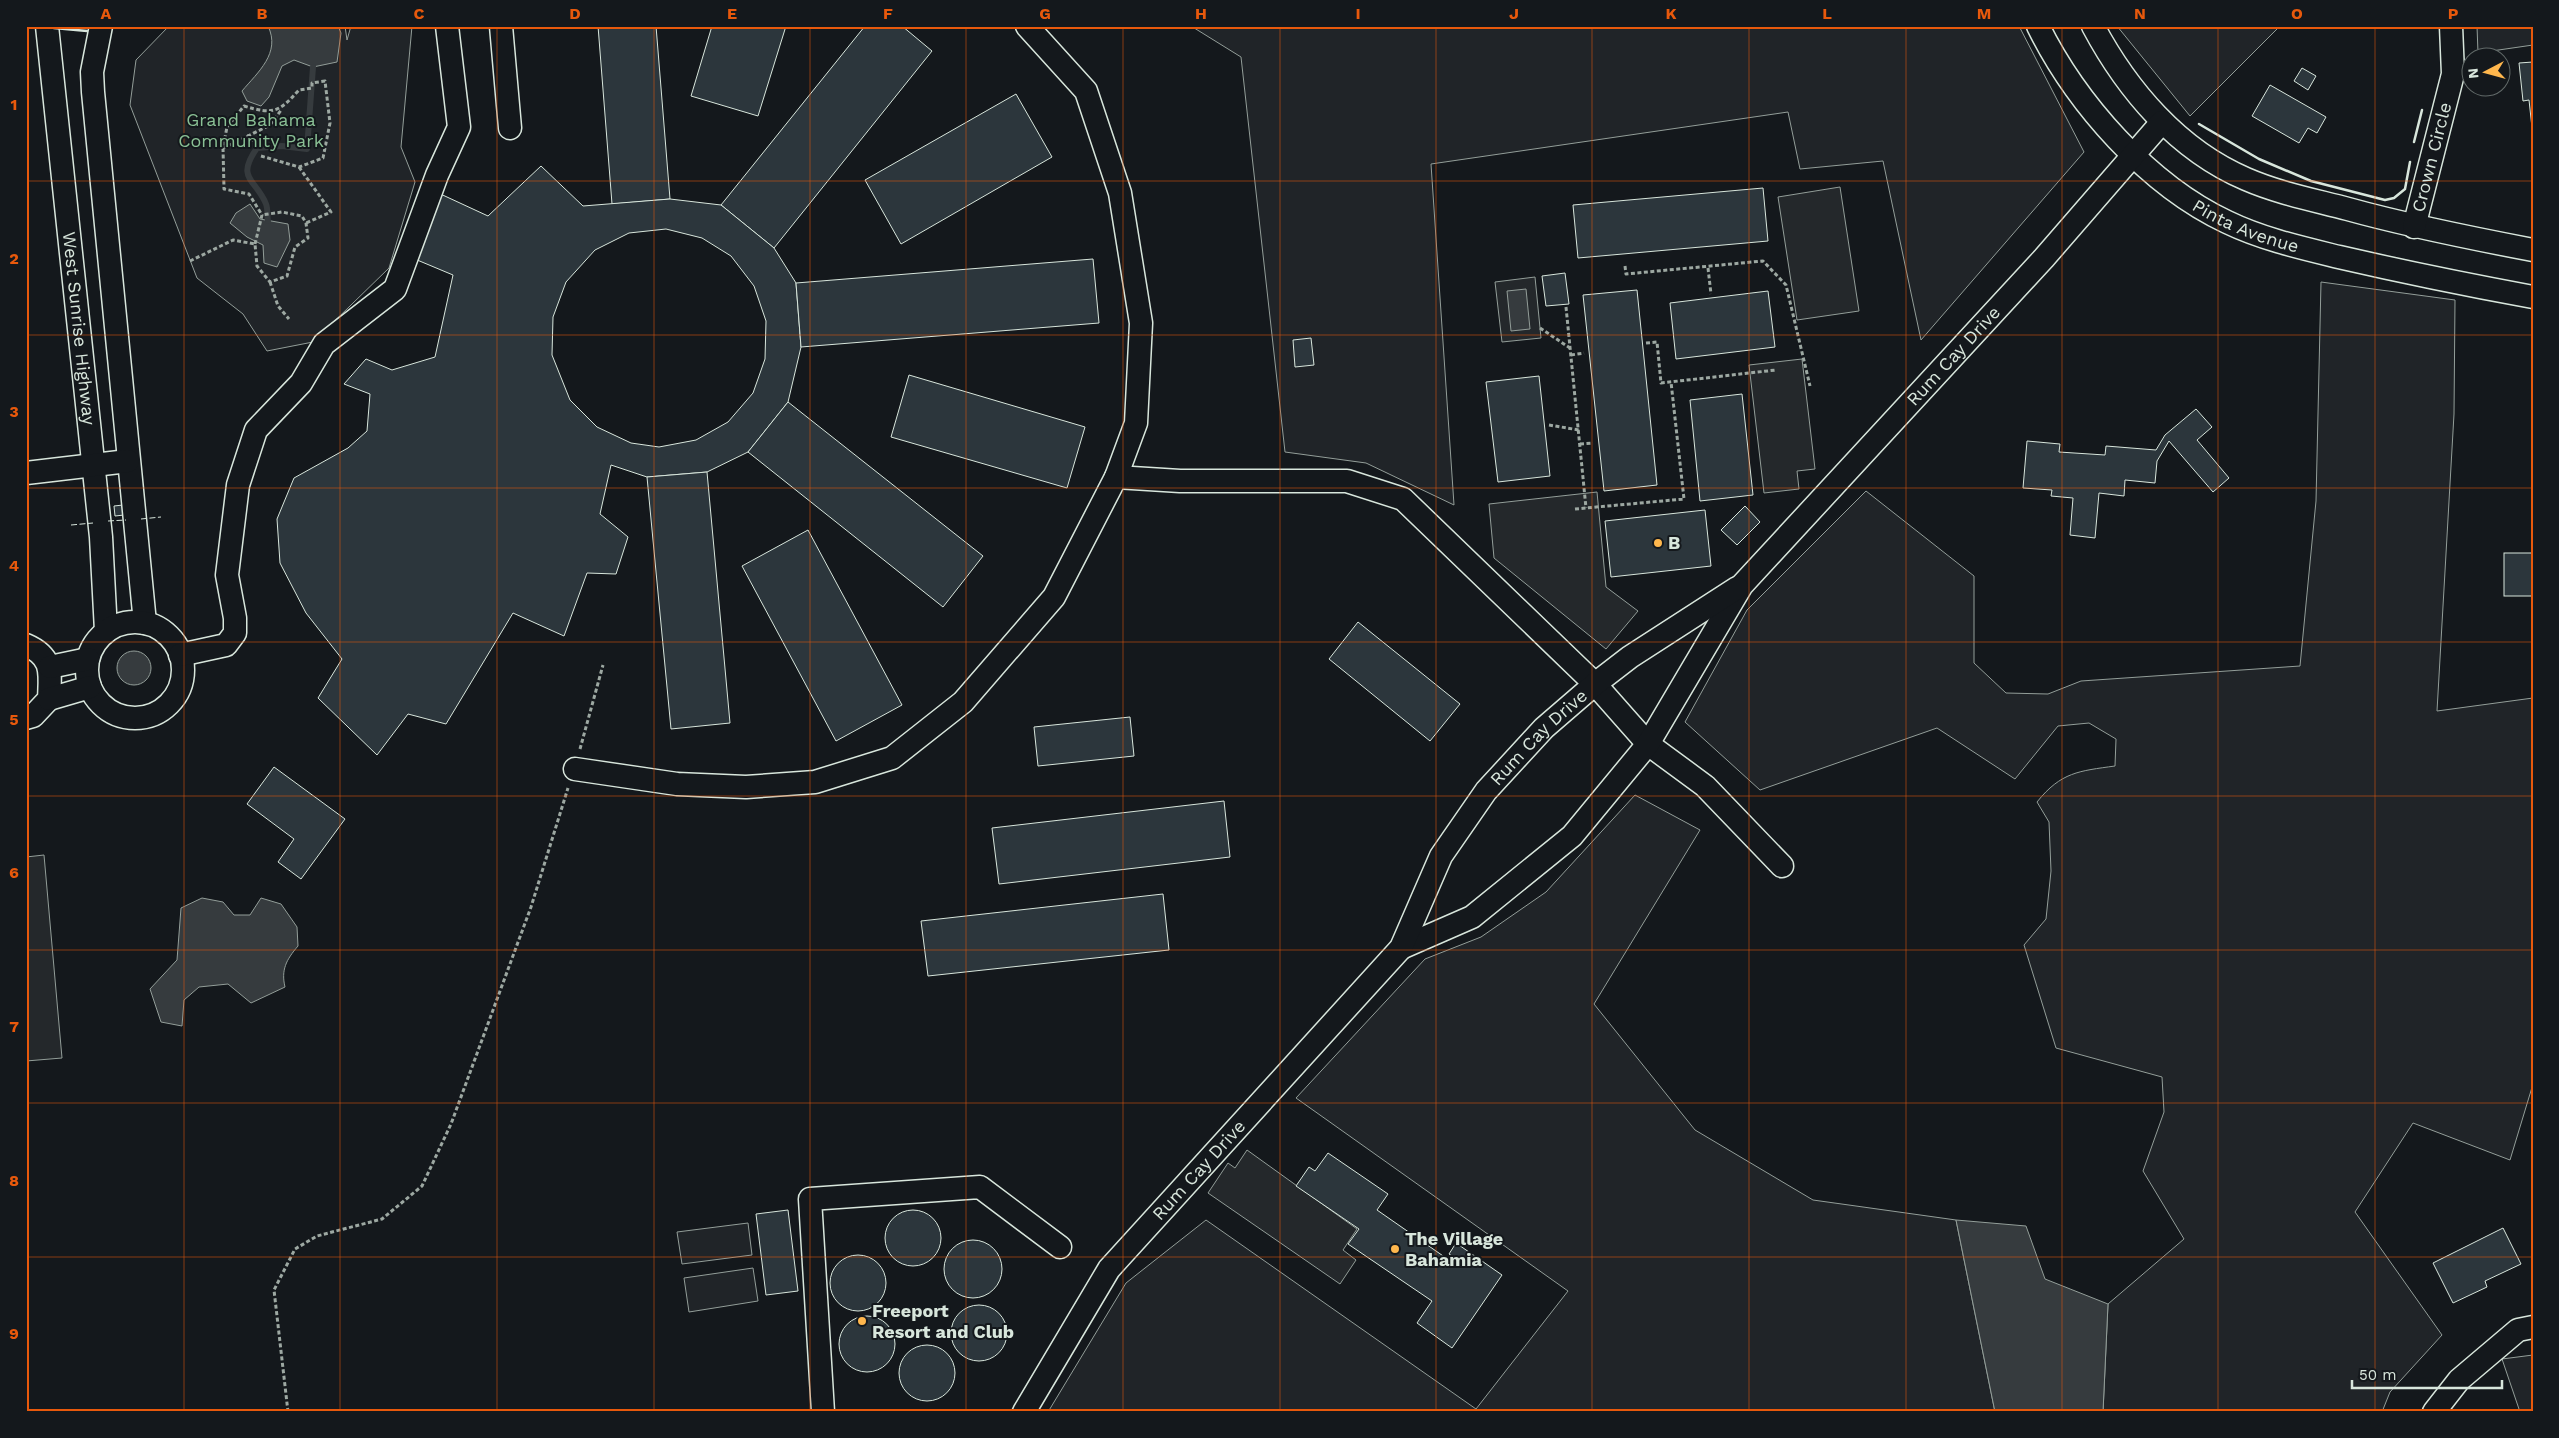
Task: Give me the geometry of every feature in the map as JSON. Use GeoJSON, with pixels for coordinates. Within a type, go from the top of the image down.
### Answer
{"type":"FeatureCollection","features":[{"type":"Feature","properties":{"kind":"street","name":"West Sunrise Highway"},"geometry":{"type":"LineString","coordinates":[[47,26],[101,537],[106,631]]}},
{"type":"Feature","properties":{"kind":"street","name":"West Sunrise Highway"},"geometry":{"type":"LineString","coordinates":[[101,26],[92,72],[93,92],[145,623]]}},
{"type":"Feature","properties":{"kind":"street"},"geometry":{"type":"LineString","coordinates":[[180,655],[226,646],[235,633],[235,618],[227,575],[238,485],[256,430],[301,383],[324,344],[395,289],[437,175],[459,127],[447,26]]}},
{"type":"Feature","properties":{"kind":"street"},"geometry":{"type":"LineString","coordinates":[[501,26],[510,128]]}},
{"type":"Feature","properties":{"kind":"street"},"geometry":{"type":"LineString","coordinates":[[575,768],[677,784],[746,787],[815,782],[892,758],[963,702],[1054,597],[1116,477],[1136,424],[1141,323],[1120,193],[1086,91],[1027,26]]}},
{"type":"Feature","properties":{"kind":"street","name":"Pinta Avenue"},"geometry":{"type":"LineString","coordinates":[[2038,26],[2050,51],[2088,106],[2133,154],[2162,180],[2194,203],[2227,222],[2263,236],[2410,274],[2533,297]]}},
{"type":"Feature","properties":{"kind":"street"},"geometry":{"type":"LineString","coordinates":[[2093,26],[2127,80],[2162,122],[2195,148],[2244,178],[2274,190],[2414,227],[2533,250]]}},
{"type":"Feature","properties":{"kind":"street","name":"Crown Circle"},"geometry":{"type":"LineString","coordinates":[[2414,227],[2453,74],[2451,26]]}},
{"type":"Feature","properties":{"kind":"street","name":"Rum Cay Drive"},"geometry":{"type":"LineString","coordinates":[[1402,948],[1472,917],[1572,836],[1648,744],[1742,585],[2044,258],[2162,122]]}},
{"type":"Feature","properties":{"kind":"street"},"geometry":{"type":"LineString","coordinates":[[26,473],[128,461]]}},
{"type":"Feature","properties":{"kind":"street"},"geometry":{"type":"LineString","coordinates":[[1116,477],[1180,481],[1347,481],[1403,499],[1595,684],[1648,744],[1705,786],[1782,866]]}},
{"type":"Feature","properties":{"kind":"street","name":"Rum Cay Drive"},"geometry":{"type":"LineString","coordinates":[[1024,1412],[1110,1269],[1402,948],[1441,856],[1486,791],[1544,728],[1595,684],[1630,657],[1742,585]]}},
{"type":"Feature","properties":{"kind":"street"},"geometry":{"type":"LineString","coordinates":[[125,623],[145,623],[160,629],[172,640],[180,655],[183,671],[180,687],[171,701],[159,712],[143,718],[127,718],[111,712],[98,702],[90,687],[87,673],[88,659],[95,643],[106,631],[125,623]]}},
{"type":"Feature","properties":{"kind":"street"},"geometry":{"type":"LineString","coordinates":[[26,645],[37,649],[50,667],[48,699]]}},
{"type":"Feature","properties":{"kind":"street"},"geometry":{"type":"LineString","coordinates":[[50,667],[88,659]]}},
{"type":"Feature","properties":{"kind":"street"},"geometry":{"type":"LineString","coordinates":[[26,718],[33,716],[48,699],[90,687]]}},
{"type":"Feature","properties":{"kind":"street"},"geometry":{"type":"LineString","coordinates":[[823,1412],[810,1199],[980,1187],[1060,1246]]}},
{"type":"Feature","properties":{"kind":"street"},"geometry":{"type":"LineString","coordinates":[[2434,1412],[2459,1380],[2518,1330],[2533,1327]]}},
{"type":"Feature","properties":{"kind":"path"},"geometry":{"type":"LineString","coordinates":[[223,148],[270,125],[282,108],[299,90],[312,88],[312,83],[325,81],[330,123],[323,158],[299,167],[261,156]]}},
{"type":"Feature","properties":{"kind":"path"},"geometry":{"type":"LineString","coordinates":[[282,108],[266,113],[244,106],[227,127],[223,148],[224,189],[249,194],[262,215],[255,244],[257,266],[270,282],[278,306],[289,320]]}},
{"type":"Feature","properties":{"kind":"path"},"geometry":{"type":"LineString","coordinates":[[247,135],[253,141]]}},
{"type":"Feature","properties":{"kind":"path"},"geometry":{"type":"LineString","coordinates":[[299,167],[331,212],[306,223]]}},
{"type":"Feature","properties":{"kind":"path"},"geometry":{"type":"LineString","coordinates":[[262,215],[282,212],[302,216],[306,223],[308,238],[295,247],[287,276],[270,282]]}},
{"type":"Feature","properties":{"kind":"path"},"geometry":{"type":"LineString","coordinates":[[190,261],[233,240],[255,244]]}},
{"type":"Feature","properties":{"kind":"path"},"geometry":{"type":"LineString","coordinates":[[1625,266],[1626,274],[1763,262],[1786,285],[1810,386]]}},
{"type":"Feature","properties":{"kind":"path"},"geometry":{"type":"LineString","coordinates":[[1708,267],[1711,294]]}},
{"type":"Feature","properties":{"kind":"path"},"geometry":{"type":"LineString","coordinates":[[1566,307],[1586,508]]}},
{"type":"Feature","properties":{"kind":"path"},"geometry":{"type":"LineString","coordinates":[[1540,328],[1570,348]]}},
{"type":"Feature","properties":{"kind":"path"},"geometry":{"type":"LineString","coordinates":[[1646,344],[1657,342],[1661,383],[1776,370]]}},
{"type":"Feature","properties":{"kind":"path"},"geometry":{"type":"LineString","coordinates":[[1571,355],[1584,353]]}},
{"type":"Feature","properties":{"kind":"path"},"geometry":{"type":"LineString","coordinates":[[1575,510],[1684,499],[1671,382]]}},
{"type":"Feature","properties":{"kind":"path"},"geometry":{"type":"LineString","coordinates":[[1549,425],[1579,430]]}},
{"type":"Feature","properties":{"kind":"path"},"geometry":{"type":"LineString","coordinates":[[1580,444],[1593,443]]}},
{"type":"Feature","properties":{"kind":"path"},"geometry":{"type":"LineString","coordinates":[[288,1412],[274,1290],[295,1248],[317,1236],[382,1219],[422,1186],[451,1124],[531,907],[575,768],[603,665]]}},
{"type":"Feature","properties":{"kind":"green space","name":"Grand Bahama Community Park"},"geometry":{"type":"Polygon","coordinates":[[[169,26],[345,26],[347,40],[351,26],[412,26],[401,147],[415,182],[389,268],[313,342],[267,351],[243,314],[197,278],[130,105],[136,60],[169,26]]]}},
{"type":"Feature","properties":{"kind":"green space"},"geometry":{"type":"Polygon","coordinates":[[[1191,26],[2019,26],[2084,152],[1921,340],[1883,161],[1800,169],[1788,112],[1431,164],[1454,505],[1366,463],[1285,452],[1241,57],[1191,26]]]}},
{"type":"Feature","properties":{"kind":"green space"},"geometry":{"type":"Polygon","coordinates":[[[2117,26],[2280,26],[2190,116],[2117,26]]]}},
{"type":"Feature","properties":{"kind":"green space"},"geometry":{"type":"Polygon","coordinates":[[[2477,26],[2533,26],[2533,45],[2512,48],[2478,48],[2477,26]]]}},
{"type":"Feature","properties":{"kind":"green space"},"geometry":{"type":"Polygon","coordinates":[[[2321,282],[2455,300],[2454,414],[2437,711],[2533,698],[2533,1084],[2510,1160],[2413,1123],[2355,1212],[2442,1335],[2390,1392],[2382,1412],[2103,1412],[2108,1304],[2184,1239],[2143,1171],[2164,1112],[2162,1077],[2056,1048],[2024,945],[2046,919],[2051,871],[2049,822],[2037,802],[2054,784],[2063,779],[2081,772],[2115,766],[2116,739],[2089,723],[2058,726],[2015,779],[1937,728],[1760,790],[1685,722],[1747,610],[1866,491],[1974,576],[1974,663],[2006,693],[2048,694],[2081,681],[2300,666],[2316,501],[2321,282]]]}},
{"type":"Feature","properties":{"kind":"green space"},"geometry":{"type":"Polygon","coordinates":[[[1635,795],[1700,830],[1594,1004],[1695,1130],[1813,1200],[1956,1220],[1995,1412],[1048,1412],[1126,1283],[1206,1220],[1476,1409],[1568,1291],[1296,1098],[1425,959],[1481,937],[1546,892],[1635,795]]]}},
{"type":"Feature","properties":{"kind":"green space"},"geometry":{"type":"Polygon","coordinates":[[[748,1223],[752,1255],[682,1264],[677,1232],[748,1223]]]}},
{"type":"Feature","properties":{"kind":"green space"},"geometry":{"type":"Polygon","coordinates":[[[753,1268],[758,1301],[689,1312],[684,1278],[753,1268]]]}},
{"type":"Feature","properties":{"kind":"green space"},"geometry":{"type":"Polygon","coordinates":[[[2533,1355],[2533,1412],[2520,1412],[2502,1359],[2533,1355]]]}},
{"type":"Feature","properties":{"kind":"shaded area"},"geometry":{"type":"Polygon","coordinates":[[[268,26],[338,26],[341,33],[337,62],[313,67],[294,60],[282,66],[269,97],[261,106],[247,101],[242,91],[261,69],[270,53],[272,45],[268,26]]]}},
{"type":"Feature","properties":{"kind":"shaded area"},"geometry":{"type":"Polygon","coordinates":[[[1840,187],[1859,311],[1797,320],[1778,197],[1840,187]]]}},
{"type":"Feature","properties":{"kind":"shaded area"},"geometry":{"type":"Polygon","coordinates":[[[250,204],[260,219],[288,224],[290,240],[277,267],[264,263],[263,245],[247,237],[230,223],[236,213],[250,204]]]}},
{"type":"Feature","properties":{"kind":"shaded area"},"geometry":{"type":"Polygon","coordinates":[[[1535,277],[1541,338],[1502,342],[1495,282],[1535,277]]]}},
{"type":"Feature","properties":{"kind":"shaded area"},"geometry":{"type":"Polygon","coordinates":[[[1526,289],[1530,329],[1511,331],[1507,291],[1526,289]]]}},
{"type":"Feature","properties":{"kind":"shaded area"},"geometry":{"type":"Polygon","coordinates":[[[1802,359],[1815,469],[1797,471],[1799,489],[1764,493],[1749,365],[1802,359]]]}},
{"type":"Feature","properties":{"kind":"shaded area"},"geometry":{"type":"Polygon","coordinates":[[[1597,492],[1606,587],[1638,611],[1606,649],[1494,558],[1489,504],[1597,492]]]}},
{"type":"Feature","properties":{"kind":"shaded area"},"geometry":{"type":"Polygon","coordinates":[[[134,651],[146,656],[151,668],[146,680],[134,685],[122,680],[117,668],[122,656],[134,651]]]}},
{"type":"Feature","properties":{"kind":"shaded area"},"geometry":{"type":"Polygon","coordinates":[[[44,855],[62,1058],[26,1061],[26,857],[44,855]]]}},
{"type":"Feature","properties":{"kind":"shaded area"},"geometry":{"type":"Polygon","coordinates":[[[202,898],[223,902],[234,915],[250,915],[261,898],[281,904],[297,927],[298,946],[290,956],[284,970],[285,987],[251,1003],[228,984],[199,987],[184,1000],[182,1026],[161,1022],[150,989],[177,960],[181,908],[202,898]]]}},
{"type":"Feature","properties":{"kind":"shaded area"},"geometry":{"type":"Polygon","coordinates":[[[1247,1150],[1357,1229],[1343,1250],[1356,1260],[1340,1284],[1208,1193],[1228,1163],[1235,1168],[1247,1150]]]}},
{"type":"Feature","properties":{"kind":"shaded area"},"geometry":{"type":"Polygon","coordinates":[[[1956,1220],[2026,1226],[2045,1279],[2108,1304],[2103,1412],[1995,1412],[1956,1220]]]}},
{"type":"Feature","properties":{"kind":"building"},"geometry":{"type":"Polygon","coordinates":[[[598,26],[656,26],[670,199],[612,204],[598,26]]]}},
{"type":"Feature","properties":{"kind":"building"},"geometry":{"type":"Polygon","coordinates":[[[712,26],[786,26],[758,116],[691,96],[712,26]]]}},
{"type":"Feature","properties":{"kind":"building"},"geometry":{"type":"Polygon","coordinates":[[[865,26],[902,26],[932,51],[774,248],[721,205],[865,26]]]}},
{"type":"Feature","properties":{"kind":"building"},"geometry":{"type":"Polygon","coordinates":[[[2533,62],[2533,137],[2529,100],[2523,101],[2519,63],[2533,62]]]}},
{"type":"Feature","properties":{"kind":"building"},"geometry":{"type":"Polygon","coordinates":[[[2302,68],[2316,76],[2308,90],[2294,81],[2302,68]]]}},
{"type":"Feature","properties":{"kind":"building"},"geometry":{"type":"Polygon","coordinates":[[[2270,85],[2326,117],[2317,133],[2308,128],[2299,143],[2252,116],[2270,85]]]}},
{"type":"Feature","properties":{"kind":"building"},"geometry":{"type":"Polygon","coordinates":[[[1016,94],[1052,157],[901,244],[865,180],[1016,94]]]}},
{"type":"Feature","properties":{"kind":"building"},"geometry":{"type":"Polygon","coordinates":[[[541,166],[583,206],[670,199],[721,205],[774,248],[796,283],[801,347],[788,402],[748,452],[707,472],[647,477],[611,465],[600,514],[628,537],[616,574],[587,573],[564,636],[513,613],[446,724],[408,714],[377,755],[318,698],[342,659],[306,613],[280,563],[277,519],[294,478],[348,448],[367,431],[370,394],[344,384],[366,359],[392,370],[435,357],[453,275],[410,257],[434,191],[488,216],[541,166]],[[666,229],[629,233],[595,250],[566,282],[553,317],[552,355],[570,400],[597,427],[631,443],[659,447],[696,440],[728,422],[753,393],[765,359],[766,321],[754,286],[731,256],[702,238],[666,229]]]}},
{"type":"Feature","properties":{"kind":"building"},"geometry":{"type":"Polygon","coordinates":[[[1763,188],[1768,241],[1578,258],[1573,205],[1763,188]]]}},
{"type":"Feature","properties":{"kind":"building"},"geometry":{"type":"Polygon","coordinates":[[[1093,259],[1099,323],[801,347],[796,283],[1093,259]]]}},
{"type":"Feature","properties":{"kind":"building"},"geometry":{"type":"Polygon","coordinates":[[[1565,273],[1569,304],[1546,306],[1542,276],[1565,273]]]}},
{"type":"Feature","properties":{"kind":"building"},"geometry":{"type":"Polygon","coordinates":[[[1637,290],[1657,485],[1604,491],[1583,295],[1637,290]]]}},
{"type":"Feature","properties":{"kind":"building"},"geometry":{"type":"Polygon","coordinates":[[[1768,291],[1775,347],[1676,359],[1670,303],[1768,291]]]}},
{"type":"Feature","properties":{"kind":"building"},"geometry":{"type":"Polygon","coordinates":[[[1311,338],[1314,365],[1295,367],[1293,340],[1311,338]]]}},
{"type":"Feature","properties":{"kind":"building"},"geometry":{"type":"Polygon","coordinates":[[[909,375],[1085,427],[1067,488],[891,437],[909,375]]]}},
{"type":"Feature","properties":{"kind":"building"},"geometry":{"type":"Polygon","coordinates":[[[1539,376],[1550,476],[1498,482],[1486,382],[1539,376]]]}},
{"type":"Feature","properties":{"kind":"building"},"geometry":{"type":"Polygon","coordinates":[[[1742,394],[1753,495],[1700,501],[1690,400],[1742,394]]]}},
{"type":"Feature","properties":{"kind":"building"},"geometry":{"type":"Polygon","coordinates":[[[788,402],[983,556],[943,607],[748,452],[788,402]]]}},
{"type":"Feature","properties":{"kind":"building"},"geometry":{"type":"Polygon","coordinates":[[[2196,409],[2212,427],[2197,440],[2229,478],[2213,492],[2169,441],[2157,461],[2155,483],[2125,480],[2124,496],[2099,493],[2095,538],[2070,535],[2073,498],[2051,496],[2052,490],[2023,488],[2027,441],[2060,444],[2059,452],[2105,455],[2106,446],[2156,450],[2165,435],[2196,409]]]}},
{"type":"Feature","properties":{"kind":"building"},"geometry":{"type":"Polygon","coordinates":[[[707,472],[730,723],[671,729],[647,477],[707,472]]]}},
{"type":"Feature","properties":{"kind":"building"},"geometry":{"type":"Polygon","coordinates":[[[123,505],[124,515],[115,516],[114,506],[123,505]]]}},
{"type":"Feature","properties":{"kind":"building"},"geometry":{"type":"Polygon","coordinates":[[[1745,506],[1760,522],[1737,545],[1721,530],[1745,506]]]}},
{"type":"Feature","properties":{"kind":"building","name":"B"},"geometry":{"type":"Polygon","coordinates":[[[1705,510],[1711,566],[1611,577],[1605,521],[1705,510]]]}},
{"type":"Feature","properties":{"kind":"building"},"geometry":{"type":"Polygon","coordinates":[[[808,530],[902,705],[836,741],[742,566],[808,530]]]}},
{"type":"Feature","properties":{"kind":"building"},"geometry":{"type":"Polygon","coordinates":[[[2504,553],[2533,553],[2533,596],[2504,596],[2504,553]]]}},
{"type":"Feature","properties":{"kind":"building"},"geometry":{"type":"Polygon","coordinates":[[[1358,622],[1460,704],[1430,741],[1329,659],[1358,622]]]}},
{"type":"Feature","properties":{"kind":"building"},"geometry":{"type":"Polygon","coordinates":[[[1130,717],[1134,756],[1038,766],[1034,727],[1130,717]]]}},
{"type":"Feature","properties":{"kind":"building"},"geometry":{"type":"Polygon","coordinates":[[[274,767],[345,819],[301,879],[278,862],[294,839],[247,804],[274,767]]]}},
{"type":"Feature","properties":{"kind":"building"},"geometry":{"type":"Polygon","coordinates":[[[1224,801],[1230,857],[999,884],[992,828],[1224,801]]]}},
{"type":"Feature","properties":{"kind":"building"},"geometry":{"type":"Polygon","coordinates":[[[1163,894],[1169,950],[928,976],[921,921],[1163,894]]]}},
{"type":"Feature","properties":{"kind":"building","name":"The Village Bahamia"},"geometry":{"type":"Polygon","coordinates":[[[1328,1153],[1388,1194],[1377,1210],[1459,1267],[1462,1263],[1449,1254],[1456,1243],[1502,1275],[1452,1348],[1417,1323],[1432,1301],[1348,1244],[1359,1229],[1296,1186],[1309,1167],[1315,1171],[1328,1153]]]}},
{"type":"Feature","properties":{"kind":"building"},"geometry":{"type":"Polygon","coordinates":[[[788,1210],[798,1291],[766,1295],[756,1214],[788,1210]]]}},
{"type":"Feature","properties":{"kind":"building"},"geometry":{"type":"Polygon","coordinates":[[[913,1210],[924,1212],[933,1218],[939,1227],[941,1238],[939,1249],[933,1258],[924,1264],[913,1266],[902,1264],[893,1258],[887,1249],[885,1238],[887,1227],[893,1218],[902,1212],[913,1210]]]}},
{"type":"Feature","properties":{"kind":"building"},"geometry":{"type":"Polygon","coordinates":[[[2503,1228],[2521,1264],[2485,1281],[2487,1287],[2453,1303],[2433,1263],[2503,1228]]]}},
{"type":"Feature","properties":{"kind":"building"},"geometry":{"type":"Polygon","coordinates":[[[973,1240],[984,1242],[997,1253],[1002,1269],[1000,1280],[989,1293],[973,1298],[962,1296],[949,1285],[944,1269],[946,1258],[957,1245],[973,1240]]]}},
{"type":"Feature","properties":{"kind":"building"},"geometry":{"type":"Polygon","coordinates":[[[858,1255],[869,1257],[878,1263],[884,1272],[886,1283],[884,1294],[878,1303],[869,1309],[858,1311],[847,1309],[838,1303],[832,1294],[830,1283],[832,1272],[838,1263],[847,1257],[858,1255]]]}},
{"type":"Feature","properties":{"kind":"building"},"geometry":{"type":"Polygon","coordinates":[[[979,1305],[990,1307],[999,1313],[1005,1322],[1007,1333],[1005,1344],[999,1353],[990,1359],[979,1361],[968,1359],[959,1353],[953,1344],[951,1333],[953,1322],[959,1313],[968,1307],[979,1305]]]}},
{"type":"Feature","properties":{"kind":"building"},"geometry":{"type":"Polygon","coordinates":[[[867,1316],[878,1318],[887,1324],[893,1333],[895,1344],[893,1355],[887,1364],[878,1370],[867,1372],[856,1370],[847,1364],[841,1355],[839,1344],[841,1333],[847,1324],[856,1318],[867,1316]]]}},
{"type":"Feature","properties":{"kind":"building"},"geometry":{"type":"Polygon","coordinates":[[[927,1345],[942,1350],[950,1358],[955,1373],[950,1388],[942,1396],[927,1401],[912,1396],[904,1388],[899,1373],[904,1358],[912,1350],[927,1345]]]}},
{"type":"Feature","properties":{"kind":"waterway"},"geometry":{"type":"LineString","coordinates":[[268,221],[266,204],[250,178],[248,166],[257,148],[282,146],[307,149],[313,67]]}},
{"type":"Feature","properties":{"kind":"fence"},"geometry":{"type":"LineString","coordinates":[[141,519],[161,517]]}},
{"type":"Feature","properties":{"kind":"fence"},"geometry":{"type":"LineString","coordinates":[[108,521],[126,520]]}},
{"type":"Feature","properties":{"kind":"fence"},"geometry":{"type":"LineString","coordinates":[[71,525],[93,523]]}},
{"type":"Feature","properties":{"kind":"wall"},"geometry":{"type":"LineString","coordinates":[[54,28],[87,31]]}},
{"type":"Feature","properties":{"kind":"wall"},"geometry":{"type":"LineString","coordinates":[[2414,142],[2422,110]]}},
{"type":"Feature","properties":{"kind":"wall"},"geometry":{"type":"LineString","coordinates":[[2199,124],[2259,159],[2311,181],[2385,200],[2394,198],[2405,189],[2410,162]]}},
{"type":"Feature","properties":{"kind":"place","name":"B"},"geometry":{"type":"Point","coordinates":[1658,543]}},
{"type":"Feature","properties":{"kind":"place","name":"The Village Bahamia"},"geometry":{"type":"Point","coordinates":[1395,1249]}},
{"type":"Feature","properties":{"kind":"place","name":"Freeport Resort and Club"},"geometry":{"type":"Point","coordinates":[862,1321]}}]}
